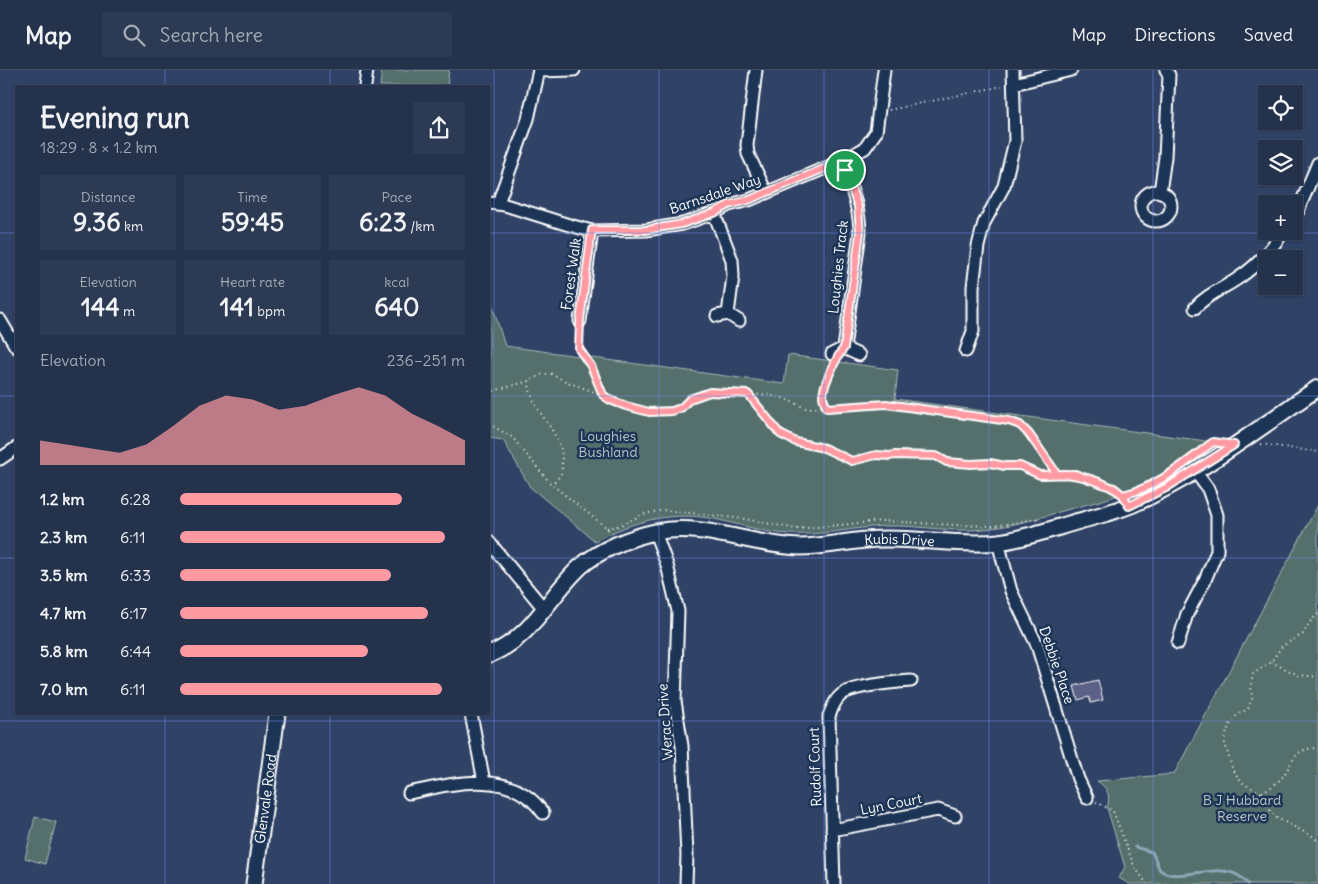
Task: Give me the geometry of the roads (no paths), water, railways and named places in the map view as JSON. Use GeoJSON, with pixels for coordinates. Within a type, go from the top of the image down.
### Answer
{"type":"FeatureCollection","features":[{"type":"Feature","properties":{"kind":"street"},"geometry":{"type":"LineString","coordinates":[[365,85],[367,70]]}},
{"type":"Feature","properties":{"kind":"street"},"geometry":{"type":"LineString","coordinates":[[493,203],[528,119],[539,71],[574,70]]}},
{"type":"Feature","properties":{"kind":"street"},"geometry":{"type":"LineString","coordinates":[[756,70],[747,145],[748,154],[766,192]]}},
{"type":"Feature","properties":{"kind":"street","name":"Barnsdale Way"},"geometry":{"type":"LineString","coordinates":[[493,203],[592,230],[646,230],[682,224],[714,213],[729,205],[749,200],[842,161],[865,148],[876,132],[884,70]]}},
{"type":"Feature","properties":{"kind":"street"},"geometry":{"type":"LineString","coordinates":[[966,351],[974,331],[974,287],[978,246],[984,223],[1004,186],[1015,140],[1013,70]]}},
{"type":"Feature","properties":{"kind":"street"},"geometry":{"type":"LineString","coordinates":[[1014,84],[1071,70]]}},
{"type":"Feature","properties":{"kind":"street"},"geometry":{"type":"LineString","coordinates":[[1160,192],[1165,157],[1168,76],[1166,70]]}},
{"type":"Feature","properties":{"kind":"street","name":"Loughies Track"},"geometry":{"type":"LineString","coordinates":[[842,161],[858,207],[860,220],[860,233],[844,348]]}},
{"type":"Feature","properties":{"kind":"street"},"geometry":{"type":"LineString","coordinates":[[1303,199],[1318,163]]}},
{"type":"Feature","properties":{"kind":"street"},"geometry":{"type":"LineString","coordinates":[[714,213],[732,260],[733,276],[723,315],[739,321]]}},
{"type":"Feature","properties":{"kind":"street","name":"Forest Walk"},"geometry":{"type":"LineString","coordinates":[[579,324],[592,230]]}},
{"type":"Feature","properties":{"kind":"street"},"geometry":{"type":"LineString","coordinates":[[1195,308],[1202,301],[1240,277],[1268,254],[1278,240]]}},
{"type":"Feature","properties":{"kind":"street"},"geometry":{"type":"LineString","coordinates":[[0,320],[15,345]]}},
{"type":"Feature","properties":{"kind":"street"},"geometry":{"type":"LineString","coordinates":[[832,354],[844,348],[859,355]]}},
{"type":"Feature","properties":{"kind":"street","name":"Kubis Drive"},"geometry":{"type":"LineString","coordinates":[[490,655],[499,651],[522,634],[582,566],[617,544],[655,532],[683,529],[712,531],[770,544],[801,547],[881,539],[961,543],[998,542],[1029,536],[1127,498],[1166,488],[1192,465],[1234,445],[1318,388]]}},
{"type":"Feature","properties":{"kind":"street"},"geometry":{"type":"LineString","coordinates":[[0,459],[15,449]]}},
{"type":"Feature","properties":{"kind":"street"},"geometry":{"type":"LineString","coordinates":[[1178,643],[1187,614],[1205,580],[1217,551],[1217,515],[1208,489],[1192,465]]}},
{"type":"Feature","properties":{"kind":"street","name":"Werac Drive"},"geometry":{"type":"LineString","coordinates":[[655,532],[678,611],[675,702],[682,746],[687,855],[686,884]]}},
{"type":"Feature","properties":{"kind":"street","name":"Debbie Place"},"geometry":{"type":"LineString","coordinates":[[998,542],[1011,592],[1037,646],[1078,779],[1087,798]]}},
{"type":"Feature","properties":{"kind":"street"},"geometry":{"type":"LineString","coordinates":[[490,543],[545,610]]}},
{"type":"Feature","properties":{"kind":"street","name":"Rudolf Court"},"geometry":{"type":"LineString","coordinates":[[834,884],[829,716],[833,705],[841,694],[866,686],[892,682],[911,682]]}},
{"type":"Feature","properties":{"kind":"street","name":"Glenvale Road"},"geometry":{"type":"LineString","coordinates":[[254,884],[277,715]]}},
{"type":"Feature","properties":{"kind":"street"},"geometry":{"type":"LineString","coordinates":[[471,715],[484,782]]}},
{"type":"Feature","properties":{"kind":"street"},"geometry":{"type":"LineString","coordinates":[[409,793],[451,784],[484,782],[516,788],[535,801],[543,813]]}},
{"type":"Feature","properties":{"kind":"street","name":"Lyn Court"},"geometry":{"type":"LineString","coordinates":[[832,830],[938,810],[954,816]]}},
{"type":"Feature","properties":{"kind":"waterway"},"geometry":{"type":"LineString","coordinates":[[1135,847],[1152,852],[1160,870],[1168,874],[1177,875],[1209,871],[1230,872],[1239,876],[1248,884]]}},
{"type":"Feature","properties":{"kind":"park label","name":"Loughies Bushland"},"geometry":{"type":"Point","coordinates":[608,444]}},
{"type":"Feature","properties":{"kind":"park label","name":"B J Hubbard Reserve"},"geometry":{"type":"Point","coordinates":[1242,808]}}]}
